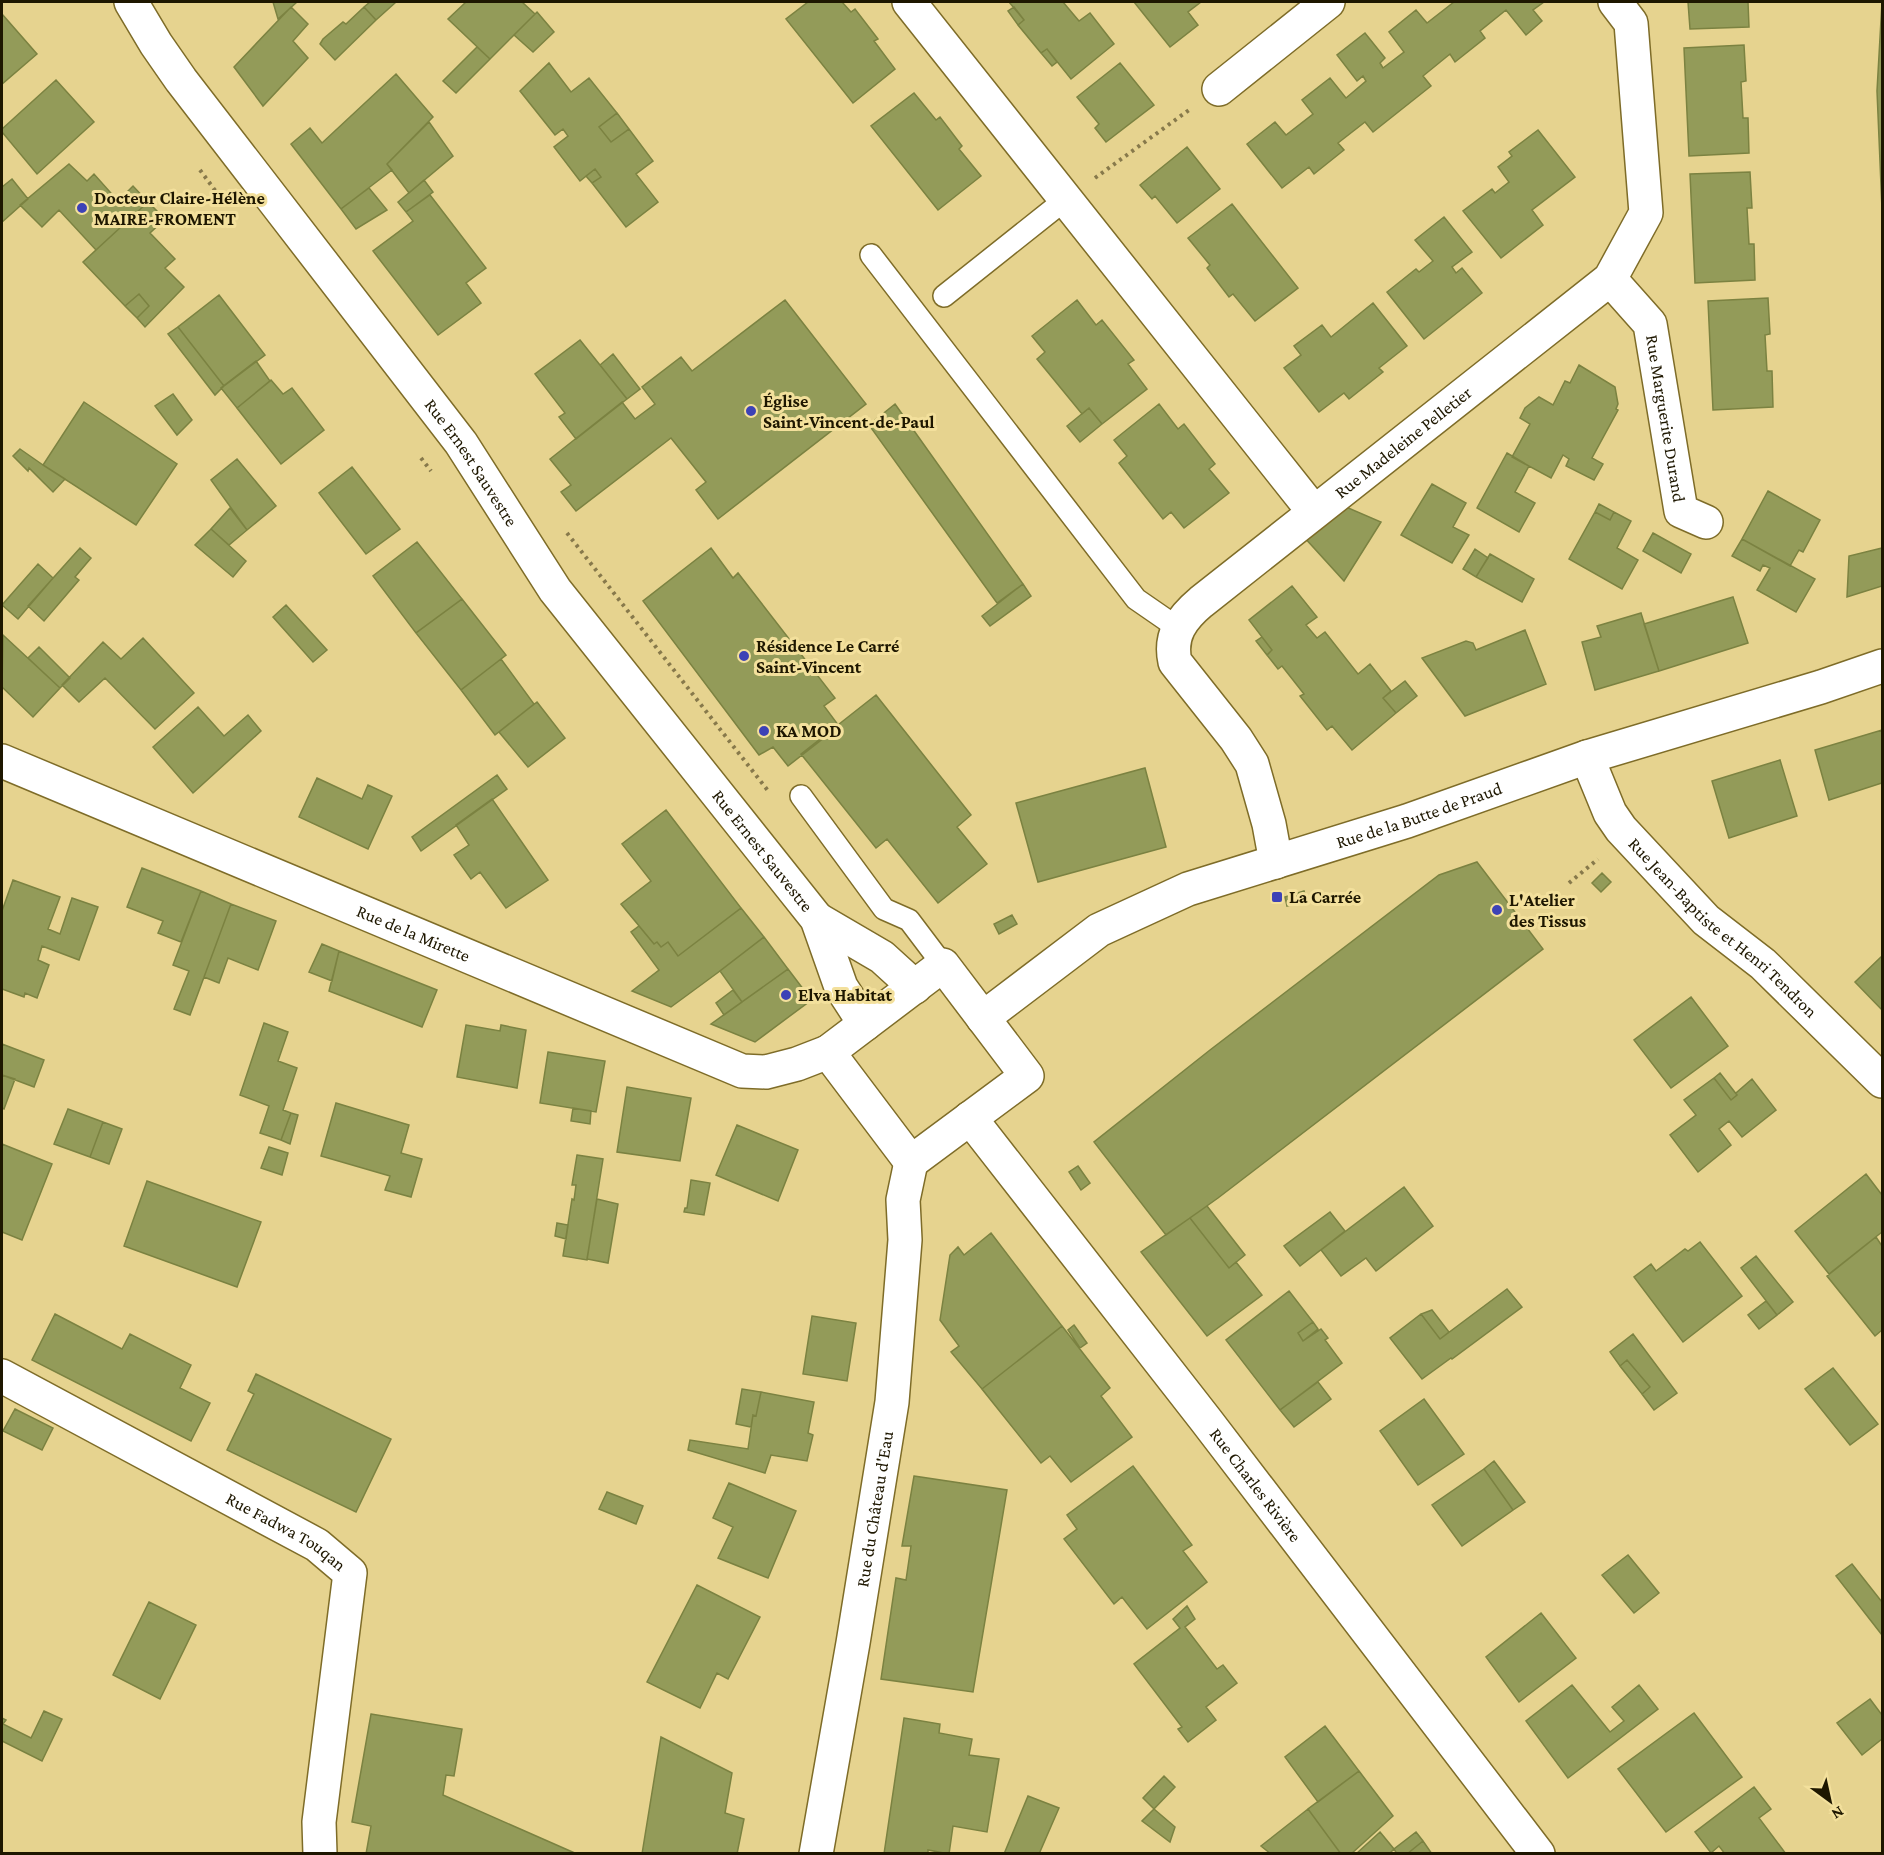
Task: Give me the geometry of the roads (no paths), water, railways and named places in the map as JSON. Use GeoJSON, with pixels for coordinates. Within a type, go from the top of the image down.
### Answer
{"type":"FeatureCollection","features":[{"type":"Feature","properties":{"kind":"street","name":"Rue Ernest Sauvestre"},"geometry":{"type":"LineString","coordinates":[[131,2],[181,80],[461,443],[555,590],[817,919],[841,987],[865,1024]]}},
{"type":"Feature","properties":{"kind":"street"},"geometry":{"type":"LineString","coordinates":[[909,2],[1314,512]]}},
{"type":"Feature","properties":{"kind":"street"},"geometry":{"type":"LineString","coordinates":[[1219,89],[1328,2]]}},
{"type":"Feature","properties":{"kind":"street","name":"Rue Madeleine Pelletier"},"geometry":{"type":"LineString","coordinates":[[1178,628],[1185,616],[1201,602],[1610,279],[1646,213],[1631,23],[1615,2]]}},
{"type":"Feature","properties":{"kind":"street","name":"Rue Marguerite Durand"},"geometry":{"type":"LineString","coordinates":[[1610,279],[1650,324],[1681,511],[1706,522]]}},
{"type":"Feature","properties":{"kind":"street"},"geometry":{"type":"LineString","coordinates":[[1178,628],[1174,639],[1175,662],[1236,739],[1252,764],[1269,824],[1276,862]]}},
{"type":"Feature","properties":{"kind":"street","name":"Rue de la Butte de Praud"},"geometry":{"type":"LineString","coordinates":[[983,1018],[1099,930],[1188,889],[1428,814],[1587,758],[1821,687],[1882,666]]}},
{"type":"Feature","properties":{"kind":"street","name":"Rue Jean-Baptiste et Henri Tendron"},"geometry":{"type":"LineString","coordinates":[[1587,758],[1610,813],[1621,829],[1706,920],[1763,964],[1882,1081]]}},
{"type":"Feature","properties":{"kind":"street","name":"Rue de la Mirette"},"geometry":{"type":"LineString","coordinates":[[2,762],[742,1071],[766,1072],[797,1064],[828,1052],[943,965]]}},
{"type":"Feature","properties":{"kind":"street","name":"Rue Ernest Sauvestre"},"geometry":{"type":"LineString","coordinates":[[817,919],[882,957],[915,987]]}},
{"type":"Feature","properties":{"kind":"street"},"geometry":{"type":"LineString","coordinates":[[828,1052],[911,1162],[1027,1076],[943,965]]}},
{"type":"Feature","properties":{"kind":"street","name":"Rue Charles Rivière"},"geometry":{"type":"LineString","coordinates":[[970,1118],[1155,1353],[1538,1854]]}},
{"type":"Feature","properties":{"kind":"street","name":"Rue du Château d'Eau"},"geometry":{"type":"LineString","coordinates":[[816,1854],[892,1402],[905,1240],[903,1200],[911,1162]]}},
{"type":"Feature","properties":{"kind":"street","name":"Rue Fadwa Touqan"},"geometry":{"type":"LineString","coordinates":[[2,1376],[317,1545],[351,1573],[319,1822],[320,1854]]}},
{"type":"Feature","properties":{"kind":"lane"},"geometry":{"type":"LineString","coordinates":[[944,296],[1066,199]]}},
{"type":"Feature","properties":{"kind":"lane"},"geometry":{"type":"LineString","coordinates":[[871,255],[1136,599],[1178,628]]}},
{"type":"Feature","properties":{"kind":"lane"},"geometry":{"type":"LineString","coordinates":[[801,796],[884,909],[909,920],[943,965]]}},
{"type":"Feature","properties":{"kind":"place","name":"Docteur Claire-Hélène MAIRE-FROMENT"},"geometry":{"type":"Point","coordinates":[82,208]}},
{"type":"Feature","properties":{"kind":"place","name":"Église Saint-Vincent-de-Paul"},"geometry":{"type":"Point","coordinates":[751,411]}},
{"type":"Feature","properties":{"kind":"place","name":"Résidence Le Carré Saint-Vincent"},"geometry":{"type":"Point","coordinates":[744,656]}},
{"type":"Feature","properties":{"kind":"place","name":"KA MOD"},"geometry":{"type":"Point","coordinates":[764,731]}},
{"type":"Feature","properties":{"kind":"place","name":"La Carrée"},"geometry":{"type":"Point","coordinates":[1277,897]}},
{"type":"Feature","properties":{"kind":"place","name":"L'Atelier des Tissus"},"geometry":{"type":"Point","coordinates":[1497,910]}},
{"type":"Feature","properties":{"kind":"place","name":"Elva Habitat"},"geometry":{"type":"Point","coordinates":[786,995]}}]}
